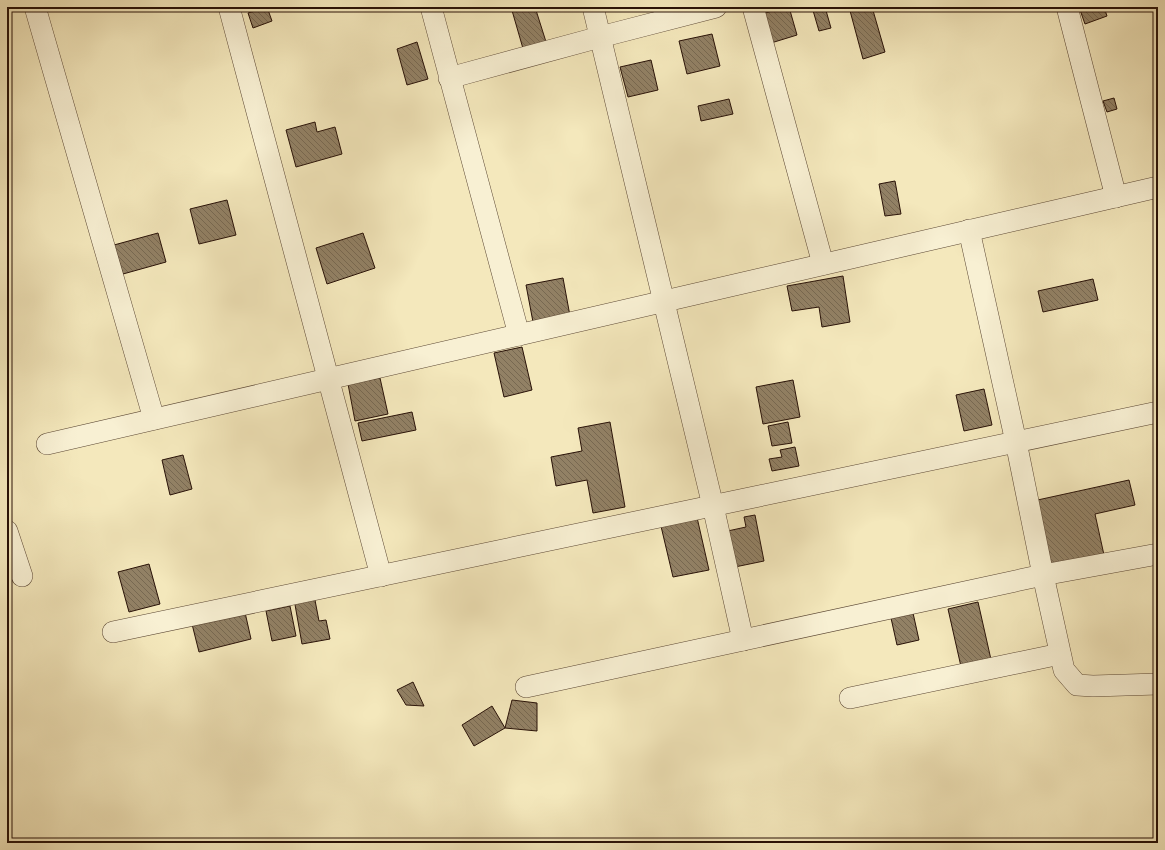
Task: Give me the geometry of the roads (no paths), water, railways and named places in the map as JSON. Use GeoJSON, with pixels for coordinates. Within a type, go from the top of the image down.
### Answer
{"type":"FeatureCollection","features":[{"type":"Feature","properties":{"kind":"street"},"geometry":{"type":"LineString","coordinates":[[35,7],[154,419]]}},
{"type":"Feature","properties":{"kind":"street"},"geometry":{"type":"LineString","coordinates":[[229,7],[381,576]]}},
{"type":"Feature","properties":{"kind":"street"},"geometry":{"type":"LineString","coordinates":[[431,7],[519,335]]}},
{"type":"Feature","properties":{"kind":"street"},"geometry":{"type":"LineString","coordinates":[[593,7],[713,506],[743,640]]}},
{"type":"Feature","properties":{"kind":"street"},"geometry":{"type":"LineString","coordinates":[[449,78],[716,7]]}},
{"type":"Feature","properties":{"kind":"street"},"geometry":{"type":"LineString","coordinates":[[754,7],[823,264]]}},
{"type":"Feature","properties":{"kind":"street"},"geometry":{"type":"LineString","coordinates":[[1067,7],[1116,197]]}},
{"type":"Feature","properties":{"kind":"street"},"geometry":{"type":"LineString","coordinates":[[47,444],[1158,187]]}},
{"type":"Feature","properties":{"kind":"street"},"geometry":{"type":"LineString","coordinates":[[969,230],[1064,670],[1076,685],[1093,686],[1158,684]]}},
{"type":"Feature","properties":{"kind":"street"},"geometry":{"type":"LineString","coordinates":[[113,632],[1158,412]]}},
{"type":"Feature","properties":{"kind":"street"},"geometry":{"type":"LineString","coordinates":[[7,531],[22,576]]}},
{"type":"Feature","properties":{"kind":"street"},"geometry":{"type":"LineString","coordinates":[[526,687],[1043,575],[1158,554]]}},
{"type":"Feature","properties":{"kind":"street"},"geometry":{"type":"LineString","coordinates":[[850,698],[1060,654]]}}]}
